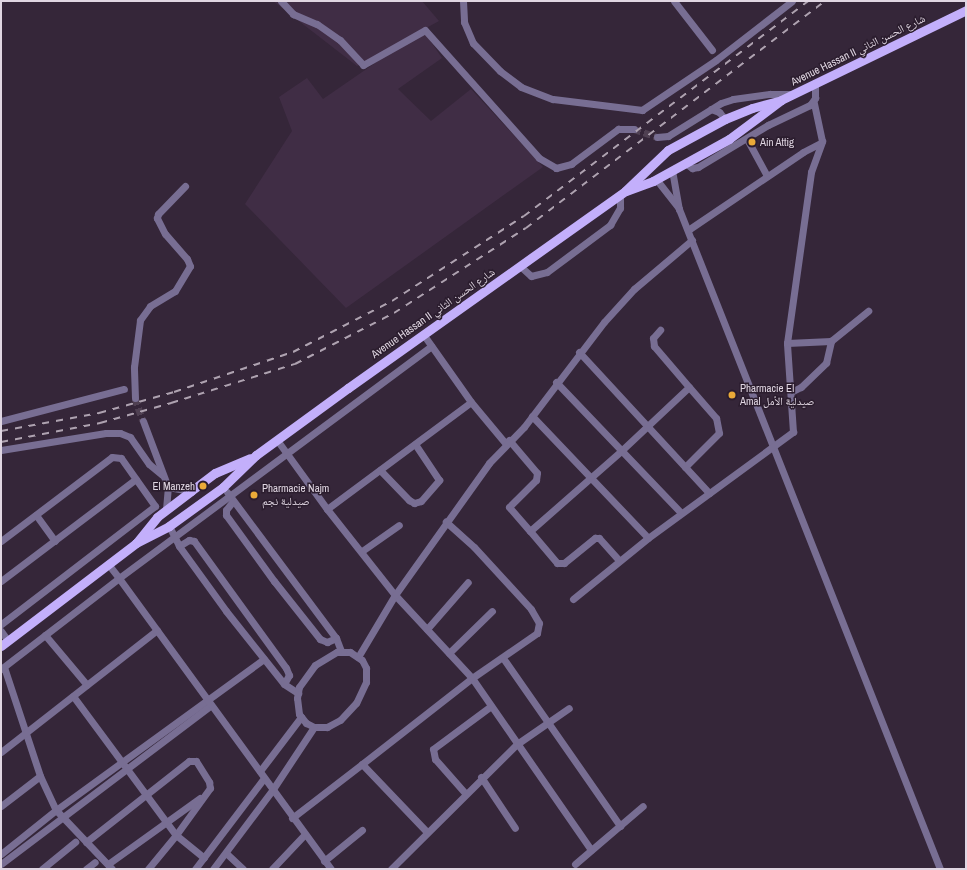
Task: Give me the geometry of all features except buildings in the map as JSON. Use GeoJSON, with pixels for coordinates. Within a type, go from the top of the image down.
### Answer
{"type":"FeatureCollection","features":[{"type":"Feature","properties":{"kind":"main road","name":"Avenue Hassan II شارع الحسن الثاني"},"geometry":{"type":"LineString","coordinates":[[5,644],[108,564],[136,544],[169,526],[223,486],[256,456],[277,440],[423,334],[623,193],[661,155],[725,119],[781,100],[966,10]]}},
{"type":"Feature","properties":{"kind":"main road","name":"Avenue Hassan II شارع الحسن الثاني"},"geometry":{"type":"LineString","coordinates":[[623,193],[656,179],[741,132],[781,100]]}},
{"type":"Feature","properties":{"kind":"main road"},"geometry":{"type":"LineString","coordinates":[[734,115],[742,122],[741,132]]}},
{"type":"Feature","properties":{"kind":"main road"},"geometry":{"type":"LineString","coordinates":[[661,155],[659,164],[661,169],[670,171]]}},
{"type":"Feature","properties":{"kind":"main road","name":"Avenue Hassan II شارع الحسن الثاني"},"geometry":{"type":"LineString","coordinates":[[136,544],[147,527],[166,509],[214,474],[256,456]]}},
{"type":"Feature","properties":{"kind":"main road"},"geometry":{"type":"LineString","coordinates":[[214,474],[221,479],[223,486]]}},
{"type":"Feature","properties":{"kind":"main road"},"geometry":{"type":"LineString","coordinates":[[166,509],[164,520],[169,526]]}},
{"type":"Feature","properties":{"kind":"street"},"geometry":{"type":"LineString","coordinates":[[281,1],[293,14],[317,24],[340,40],[363,64],[425,30],[539,158],[556,168],[571,164],[618,129],[634,129]]}},
{"type":"Feature","properties":{"kind":"street"},"geometry":{"type":"LineString","coordinates":[[463,1],[464,22],[473,43],[500,71],[521,87],[553,99],[642,110],[716,60],[792,1]]}},
{"type":"Feature","properties":{"kind":"street"},"geometry":{"type":"LineString","coordinates":[[674,1],[712,50]]}},
{"type":"Feature","properties":{"kind":"street"},"geometry":{"type":"LineString","coordinates":[[573,599],[619,560],[793,432],[787,342],[811,172],[821,143],[822,132],[814,102],[815,83]]}},
{"type":"Feature","properties":{"kind":"street"},"geometry":{"type":"LineString","coordinates":[[657,137],[668,136],[711,109],[733,99],[770,94],[793,94]]}},
{"type":"Feature","properties":{"kind":"street"},"geometry":{"type":"LineString","coordinates":[[685,163],[692,168],[698,167],[747,139],[768,125],[814,102]]}},
{"type":"Feature","properties":{"kind":"street"},"geometry":{"type":"LineString","coordinates":[[711,109],[719,112],[725,119]]}},
{"type":"Feature","properties":{"kind":"street"},"geometry":{"type":"LineString","coordinates":[[747,139],[767,176]]}},
{"type":"Feature","properties":{"kind":"street"},"geometry":{"type":"LineString","coordinates":[[688,230],[803,152],[821,143]]}},
{"type":"Feature","properties":{"kind":"street"},"geometry":{"type":"LineString","coordinates":[[670,171],[679,209],[772,448],[940,869]]}},
{"type":"Feature","properties":{"kind":"street"},"geometry":{"type":"LineString","coordinates":[[656,179],[679,209]]}},
{"type":"Feature","properties":{"kind":"street"},"geometry":{"type":"LineString","coordinates":[[135,398],[134,367],[140,320],[150,306],[175,290],[190,266],[187,259],[168,238],[157,218],[158,214],[185,186]]}},
{"type":"Feature","properties":{"kind":"street"},"geometry":{"type":"LineString","coordinates":[[520,266],[531,276],[547,272],[610,225],[620,208],[623,193]]}},
{"type":"Feature","properties":{"kind":"street"},"geometry":{"type":"LineString","coordinates":[[358,656],[395,595],[446,522],[507,442],[532,416],[579,352],[634,289],[692,240]]}},
{"type":"Feature","properties":{"kind":"street"},"geometry":{"type":"LineString","coordinates":[[791,392],[801,388],[826,363],[831,341],[868,310]]}},
{"type":"Feature","properties":{"kind":"street"},"geometry":{"type":"LineString","coordinates":[[660,330],[653,338],[654,346],[716,418],[719,433],[685,467]]}},
{"type":"Feature","properties":{"kind":"street"},"geometry":{"type":"LineString","coordinates":[[423,334],[471,402],[537,474],[536,480],[509,507],[558,563],[564,563],[595,538],[599,538],[619,560]]}},
{"type":"Feature","properties":{"kind":"street"},"geometry":{"type":"LineString","coordinates":[[787,342],[831,341]]}},
{"type":"Feature","properties":{"kind":"street"},"geometry":{"type":"LineString","coordinates":[[205,795],[166,821],[110,867],[56,810],[40,776],[2,668],[229,495],[431,346]]}},
{"type":"Feature","properties":{"kind":"street"},"geometry":{"type":"LineString","coordinates":[[579,352],[709,494]]}},
{"type":"Feature","properties":{"kind":"street"},"geometry":{"type":"LineString","coordinates":[[556,382],[681,514]]}},
{"type":"Feature","properties":{"kind":"street"},"geometry":{"type":"LineString","coordinates":[[530,531],[592,478],[689,387]]}},
{"type":"Feature","properties":{"kind":"street"},"geometry":{"type":"LineString","coordinates":[[1,421],[124,389]]}},
{"type":"Feature","properties":{"kind":"street"},"geometry":{"type":"LineString","coordinates":[[327,509],[471,402]]}},
{"type":"Feature","properties":{"kind":"street"},"geometry":{"type":"LineString","coordinates":[[532,416],[648,538]]}},
{"type":"Feature","properties":{"kind":"street"},"geometry":{"type":"LineString","coordinates":[[143,421],[162,475],[168,487],[166,509]]}},
{"type":"Feature","properties":{"kind":"street"},"geometry":{"type":"LineString","coordinates":[[1,450],[106,433],[120,433],[130,438],[149,464],[162,475]]}},
{"type":"Feature","properties":{"kind":"street"},"geometry":{"type":"LineString","coordinates":[[277,440],[327,509],[362,550],[395,595],[472,678],[591,850]]}},
{"type":"Feature","properties":{"kind":"street"},"geometry":{"type":"LineString","coordinates":[[380,470],[409,500],[414,503],[421,501],[439,480],[415,444]]}},
{"type":"Feature","properties":{"kind":"street"},"geometry":{"type":"LineString","coordinates":[[1,541],[109,458],[121,458],[155,506],[1,624]]}},
{"type":"Feature","properties":{"kind":"street"},"geometry":{"type":"LineString","coordinates":[[1,581],[136,479]]}},
{"type":"Feature","properties":{"kind":"street"},"geometry":{"type":"LineString","coordinates":[[223,486],[285,572],[336,638],[341,651]]}},
{"type":"Feature","properties":{"kind":"street"},"geometry":{"type":"LineString","coordinates":[[168,487],[191,491]]}},
{"type":"Feature","properties":{"kind":"street"},"geometry":{"type":"LineString","coordinates":[[233,501],[227,509],[226,515],[274,581],[320,638],[327,642],[336,638]]}},
{"type":"Feature","properties":{"kind":"street"},"geometry":{"type":"LineString","coordinates":[[36,515],[55,541]]}},
{"type":"Feature","properties":{"kind":"street"},"geometry":{"type":"LineString","coordinates":[[292,818],[472,678],[537,634],[539,623],[537,616],[474,547],[446,522]]}},
{"type":"Feature","properties":{"kind":"street"},"geometry":{"type":"LineString","coordinates":[[362,550],[399,525]]}},
{"type":"Feature","properties":{"kind":"street"},"geometry":{"type":"LineString","coordinates":[[169,526],[180,546],[226,611],[284,684],[298,693]]}},
{"type":"Feature","properties":{"kind":"street"},"geometry":{"type":"LineString","coordinates":[[180,546],[189,540],[194,541],[289,672],[288,678],[284,684]]}},
{"type":"Feature","properties":{"kind":"street"},"geometry":{"type":"LineString","coordinates":[[108,564],[273,789],[292,818],[331,869]]}},
{"type":"Feature","properties":{"kind":"street"},"geometry":{"type":"LineString","coordinates":[[274,581],[285,572]]}},
{"type":"Feature","properties":{"kind":"street"},"geometry":{"type":"LineString","coordinates":[[427,629],[468,582]]}},
{"type":"Feature","properties":{"kind":"street"},"geometry":{"type":"LineString","coordinates":[[226,611],[237,602]]}},
{"type":"Feature","properties":{"kind":"street"},"geometry":{"type":"LineString","coordinates":[[449,653],[492,611]]}},
{"type":"Feature","properties":{"kind":"street"},"geometry":{"type":"LineString","coordinates":[[1,752],[157,630]]}},
{"type":"Feature","properties":{"kind":"street"},"geometry":{"type":"LineString","coordinates":[[1,631],[5,644]]}},
{"type":"Feature","properties":{"kind":"street"},"geometry":{"type":"LineString","coordinates":[[45,635],[87,685]]}},
{"type":"Feature","properties":{"kind":"street"},"geometry":{"type":"LineString","coordinates":[[341,651],[358,656],[364,664],[366,677],[356,703],[333,724],[322,728],[314,727],[301,718],[297,703],[298,693],[302,682],[315,666],[332,653],[341,651]]}},
{"type":"Feature","properties":{"kind":"street"},"geometry":{"type":"LineString","coordinates":[[503,658],[620,826]]}},
{"type":"Feature","properties":{"kind":"street"},"geometry":{"type":"LineString","coordinates":[[1,864],[61,817],[128,768],[264,659]]}},
{"type":"Feature","properties":{"kind":"street"},"geometry":{"type":"LineString","coordinates":[[73,696],[123,761],[176,835],[204,858]]}},
{"type":"Feature","properties":{"kind":"street"},"geometry":{"type":"LineString","coordinates":[[1,854],[56,810],[123,761],[209,702]]}},
{"type":"Feature","properties":{"kind":"street"},"geometry":{"type":"LineString","coordinates":[[465,793],[435,758],[434,750],[491,706]]}},
{"type":"Feature","properties":{"kind":"street"},"geometry":{"type":"LineString","coordinates":[[391,869],[481,777],[517,744],[569,708]]}},
{"type":"Feature","properties":{"kind":"street"},"geometry":{"type":"LineString","coordinates":[[195,869],[301,718]]}},
{"type":"Feature","properties":{"kind":"street"},"geometry":{"type":"LineString","coordinates":[[213,869],[273,789],[314,727]]}},
{"type":"Feature","properties":{"kind":"street"},"geometry":{"type":"LineString","coordinates":[[86,842],[146,793],[189,761],[196,761],[209,782],[210,788],[176,835],[148,869]]}},
{"type":"Feature","properties":{"kind":"street"},"geometry":{"type":"LineString","coordinates":[[362,764],[427,832]]}},
{"type":"Feature","properties":{"kind":"street"},"geometry":{"type":"LineString","coordinates":[[1,806],[40,776]]}},
{"type":"Feature","properties":{"kind":"street"},"geometry":{"type":"LineString","coordinates":[[481,777],[515,828]]}},
{"type":"Feature","properties":{"kind":"street"},"geometry":{"type":"LineString","coordinates":[[575,864],[644,806]]}},
{"type":"Feature","properties":{"kind":"street"},"geometry":{"type":"LineString","coordinates":[[324,861],[362,830]]}},
{"type":"Feature","properties":{"kind":"street"},"geometry":{"type":"LineString","coordinates":[[272,869],[304,834]]}},
{"type":"Feature","properties":{"kind":"street"},"geometry":{"type":"LineString","coordinates":[[42,869],[75,842]]}},
{"type":"Feature","properties":{"kind":"street"},"geometry":{"type":"LineString","coordinates":[[226,853],[242,869]]}},
{"type":"Feature","properties":{"kind":"street"},"geometry":{"type":"LineString","coordinates":[[86,869],[95,862]]}},
{"type":"Feature","properties":{"kind":"shaded area"},"geometry":{"type":"Polygon","coordinates":[[[273,1],[422,1],[439,21],[357,66],[273,1]]]}},
{"type":"Feature","properties":{"kind":"shaded area"},"geometry":{"type":"Polygon","coordinates":[[[423,30],[442,58],[398,89],[431,121],[471,89],[543,167],[346,308],[245,204],[292,131],[279,97],[307,78],[323,99],[423,30]]]}},
{"type":"Feature","properties":{"kind":"tunnel"},"geometry":{"type":"LineString","coordinates":[[634,129],[657,137]]}},
{"type":"Feature","properties":{"kind":"tunnel"},"geometry":{"type":"LineString","coordinates":[[135,398],[143,421]]}},
{"type":"Feature","properties":{"kind":"railway"},"geometry":{"type":"LineString","coordinates":[[1,431],[99,413],[174,392],[293,352],[392,301],[524,216],[808,1]]}},
{"type":"Feature","properties":{"kind":"railway"},"geometry":{"type":"LineString","coordinates":[[1,442],[100,423],[171,403],[295,364],[394,313],[526,228],[825,1]]}},
{"type":"Feature","properties":{"kind":"place","name":"Ain Attig"},"geometry":{"type":"Point","coordinates":[752,142]}},
{"type":"Feature","properties":{"kind":"place","name":"Pharmacie El Amal صيدلية الأمل"},"geometry":{"type":"Point","coordinates":[732,395]}},
{"type":"Feature","properties":{"kind":"place","name":"El Manzeh"},"geometry":{"type":"Point","coordinates":[203,486]}},
{"type":"Feature","properties":{"kind":"place","name":"Pharmacie Najm صيدلية نجم"},"geometry":{"type":"Point","coordinates":[254,495]}}]}
